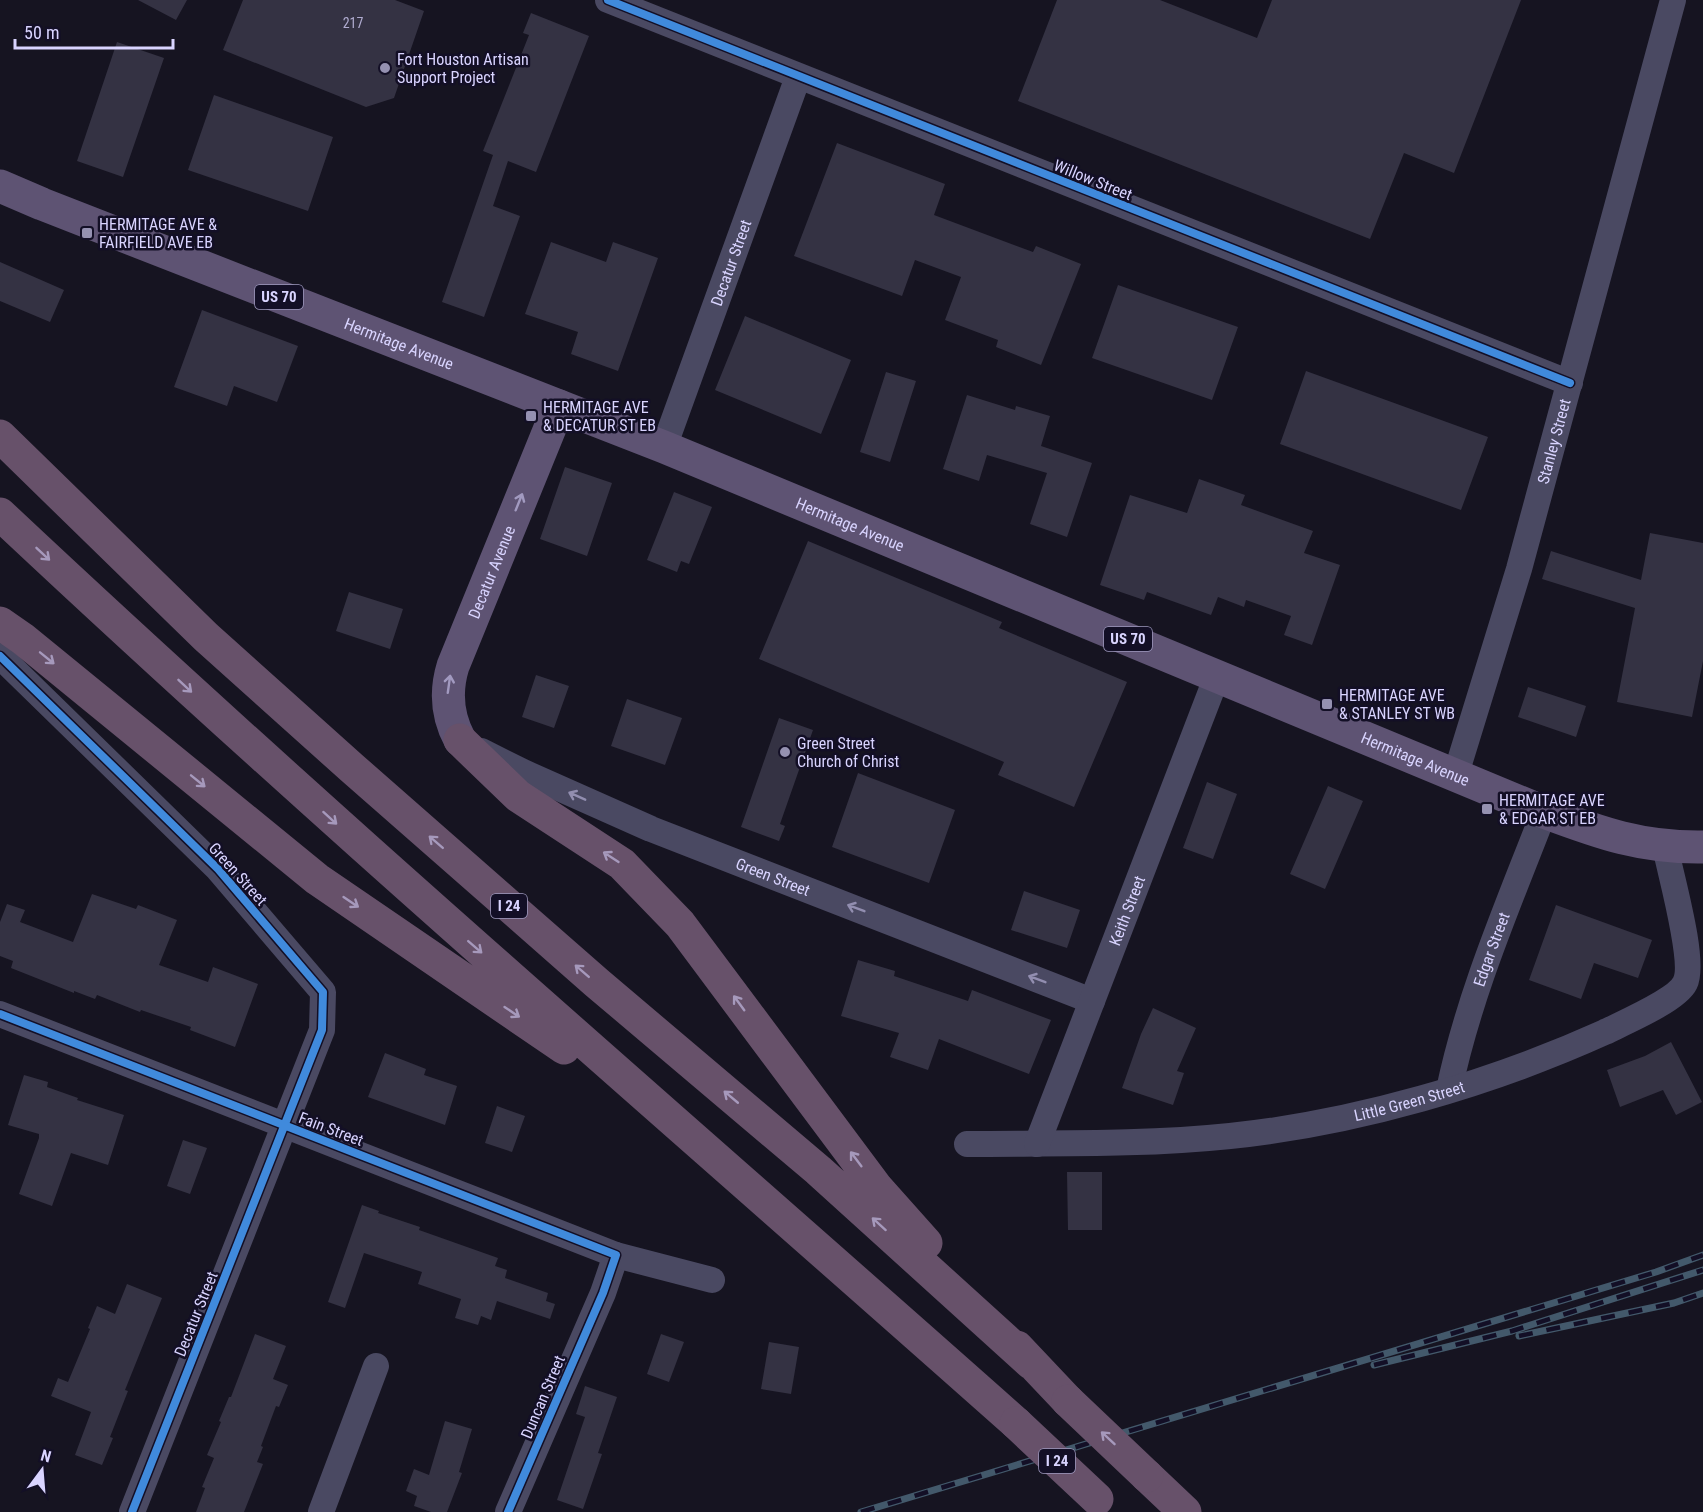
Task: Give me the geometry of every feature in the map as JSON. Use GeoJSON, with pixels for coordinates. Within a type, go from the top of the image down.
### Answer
{"type":"FeatureCollection","features":[{"type":"Feature","properties":{"kind":"highway","name":"I 24"},"geometry":{"type":"LineString","coordinates":[[0,436],[206,637],[597,983],[818,1170],[1031,1363],[1185,1512]]}},
{"type":"Feature","properties":{"kind":"highway","name":"I 24"},"geometry":{"type":"LineString","coordinates":[[0,514],[250,746],[452,927],[694,1137],[1016,1423],[1104,1505]]}},
{"type":"Feature","properties":{"kind":"highway"},"geometry":{"type":"LineString","coordinates":[[0,623],[23,639],[317,879],[694,1137]]}},
{"type":"Feature","properties":{"kind":"highway"},"geometry":{"type":"LineString","coordinates":[[460,740],[518,796],[622,864],[680,924],[878,1188],[1031,1363]]}},
{"type":"Feature","properties":{"kind":"main road","name":"Hermitage Avenue"},"geometry":{"type":"LineString","coordinates":[[0,186],[63,213],[664,447],[1544,813],[1623,840],[1665,846],[1703,847]]}},
{"type":"Feature","properties":{"kind":"main road","name":"Decatur Avenue"},"geometry":{"type":"LineString","coordinates":[[460,740],[452,723],[448,704],[448,684],[453,666],[559,406]]}},
{"type":"Feature","properties":{"kind":"street","name":"Willow Street"},"geometry":{"type":"LineString","coordinates":[[608,0],[1570,383]]}},
{"type":"Feature","properties":{"kind":"street","name":"Stanley Street"},"geometry":{"type":"LineString","coordinates":[[1455,777],[1520,569],[1673,0]]}},
{"type":"Feature","properties":{"kind":"street","name":"Decatur Street"},"geometry":{"type":"LineString","coordinates":[[664,447],[798,77]]}},
{"type":"Feature","properties":{"kind":"street","name":"Green Street"},"geometry":{"type":"LineString","coordinates":[[0,656],[218,869],[323,992],[322,1030],[285,1126]]}},
{"type":"Feature","properties":{"kind":"street","name":"Keith Street"},"geometry":{"type":"LineString","coordinates":[[1037,1144],[1217,676]]}},
{"type":"Feature","properties":{"kind":"street","name":"Green Street"},"geometry":{"type":"LineString","coordinates":[[460,740],[523,772],[651,829],[1092,1001]]}},
{"type":"Feature","properties":{"kind":"street","name":"Edgar Street"},"geometry":{"type":"LineString","coordinates":[[1449,1090],[1457,1051],[1480,982],[1544,813]]}},
{"type":"Feature","properties":{"kind":"street","name":"Little Green Street"},"geometry":{"type":"LineString","coordinates":[[967,1144],[1137,1142],[1230,1136],[1300,1126],[1374,1110],[1449,1090],[1554,1055],[1615,1027],[1670,998],[1684,987],[1688,977],[1688,957],[1665,846]]}},
{"type":"Feature","properties":{"kind":"street","name":"Fain Street"},"geometry":{"type":"LineString","coordinates":[[0,1014],[616,1255],[712,1280]]}},
{"type":"Feature","properties":{"kind":"street","name":"Decatur Street"},"geometry":{"type":"LineString","coordinates":[[132,1512],[285,1126]]}},
{"type":"Feature","properties":{"kind":"street","name":"Duncan Street"},"geometry":{"type":"LineString","coordinates":[[508,1512],[603,1293],[616,1255]]}},
{"type":"Feature","properties":{"kind":"street"},"geometry":{"type":"LineString","coordinates":[[321,1512],[376,1366]]}},
{"type":"Feature","properties":{"kind":"building"},"geometry":{"type":"Polygon","coordinates":[[[138,0],[187,0],[176,20],[138,0]]]}},
{"type":"Feature","properties":{"kind":"building"},"geometry":{"type":"Polygon","coordinates":[[[243,0],[395,0],[424,11],[394,98],[366,107],[223,50],[243,0]]]}},
{"type":"Feature","properties":{"kind":"building"},"geometry":{"type":"Polygon","coordinates":[[[1057,0],[1160,0],[1257,38],[1272,0],[1521,0],[1454,173],[1404,153],[1370,239],[1018,101],[1057,0]]]}},
{"type":"Feature","properties":{"kind":"building"},"geometry":{"type":"Polygon","coordinates":[[[531,13],[589,36],[536,172],[508,161],[493,206],[520,216],[484,317],[442,302],[493,155],[483,151],[529,35],[523,33],[531,13]]]}},
{"type":"Feature","properties":{"kind":"building"},"geometry":{"type":"Polygon","coordinates":[[[117,42],[164,58],[123,177],[77,161],[117,42]]]}},
{"type":"Feature","properties":{"kind":"building"},"geometry":{"type":"Polygon","coordinates":[[[214,95],[333,137],[308,211],[188,170],[214,95]]]}},
{"type":"Feature","properties":{"kind":"building"},"geometry":{"type":"Polygon","coordinates":[[[837,143],[945,184],[934,215],[1033,252],[1036,246],[1081,264],[1041,365],[996,347],[998,340],[945,320],[961,277],[915,260],[902,296],[794,256],[837,143]]]}},
{"type":"Feature","properties":{"kind":"building"},"geometry":{"type":"Polygon","coordinates":[[[551,242],[606,262],[613,242],[658,258],[618,371],[571,354],[578,332],[525,314],[551,242]]]}},
{"type":"Feature","properties":{"kind":"building"},"geometry":{"type":"Polygon","coordinates":[[[0,262],[64,290],[50,322],[0,301],[0,262]]]}},
{"type":"Feature","properties":{"kind":"building"},"geometry":{"type":"Polygon","coordinates":[[[1118,285],[1238,327],[1212,400],[1092,358],[1118,285]]]}},
{"type":"Feature","properties":{"kind":"building"},"geometry":{"type":"Polygon","coordinates":[[[202,310],[298,346],[277,402],[234,386],[227,406],[174,387],[202,310]]]}},
{"type":"Feature","properties":{"kind":"building"},"geometry":{"type":"Polygon","coordinates":[[[745,316],[851,360],[821,434],[715,390],[745,316]]]}},
{"type":"Feature","properties":{"kind":"building"},"geometry":{"type":"Polygon","coordinates":[[[1306,371],[1488,437],[1461,510],[1280,444],[1306,371]]]}},
{"type":"Feature","properties":{"kind":"building"},"geometry":{"type":"Polygon","coordinates":[[[886,372],[916,381],[890,462],[860,452],[886,372]]]}},
{"type":"Feature","properties":{"kind":"building"},"geometry":{"type":"Polygon","coordinates":[[[967,395],[1015,410],[1016,406],[1050,416],[1041,446],[1092,463],[1067,537],[1030,524],[1047,473],[987,455],[979,481],[943,469],[967,395]]]}},
{"type":"Feature","properties":{"kind":"building"},"geometry":{"type":"Polygon","coordinates":[[[565,467],[612,483],[587,556],[540,539],[565,467]]]}},
{"type":"Feature","properties":{"kind":"building"},"geometry":{"type":"Polygon","coordinates":[[[1199,479],[1245,495],[1241,505],[1313,531],[1304,553],[1340,565],[1312,645],[1284,635],[1291,616],[1246,600],[1244,607],[1218,597],[1211,615],[1147,592],[1144,600],[1100,585],[1130,495],[1187,513],[1199,479]]]}},
{"type":"Feature","properties":{"kind":"building"},"geometry":{"type":"Polygon","coordinates":[[[674,492],[712,507],[689,564],[681,561],[677,572],[647,560],[674,492]]]}},
{"type":"Feature","properties":{"kind":"building"},"geometry":{"type":"Polygon","coordinates":[[[1650,533],[1703,543],[1703,661],[1692,717],[1617,702],[1635,608],[1542,579],[1551,551],[1641,580],[1650,533]]]}},
{"type":"Feature","properties":{"kind":"building"},"geometry":{"type":"Polygon","coordinates":[[[808,541],[1002,622],[999,628],[1127,682],[1074,807],[998,775],[1004,762],[759,659],[808,541]]]}},
{"type":"Feature","properties":{"kind":"building"},"geometry":{"type":"Polygon","coordinates":[[[349,592],[403,609],[390,649],[336,631],[349,592]]]}},
{"type":"Feature","properties":{"kind":"building"},"geometry":{"type":"Polygon","coordinates":[[[536,675],[569,686],[554,728],[522,717],[536,675]]]}},
{"type":"Feature","properties":{"kind":"building"},"geometry":{"type":"Polygon","coordinates":[[[1528,687],[1586,706],[1576,737],[1518,717],[1528,687]]]}},
{"type":"Feature","properties":{"kind":"building"},"geometry":{"type":"Polygon","coordinates":[[[627,699],[682,718],[665,765],[611,746],[627,699]]]}},
{"type":"Feature","properties":{"kind":"building"},"geometry":{"type":"Polygon","coordinates":[[[779,718],[813,730],[780,824],[785,826],[779,841],[741,827],[779,718]]]}},
{"type":"Feature","properties":{"kind":"building"},"geometry":{"type":"Polygon","coordinates":[[[858,773],[955,810],[929,883],[832,847],[858,773]]]}},
{"type":"Feature","properties":{"kind":"building"},"geometry":{"type":"Polygon","coordinates":[[[1207,782],[1237,794],[1213,859],[1183,848],[1207,782]]]}},
{"type":"Feature","properties":{"kind":"building"},"geometry":{"type":"Polygon","coordinates":[[[1328,786],[1363,801],[1325,889],[1290,874],[1328,786]]]}},
{"type":"Feature","properties":{"kind":"building"},"geometry":{"type":"Polygon","coordinates":[[[1024,891],[1080,910],[1067,948],[1011,930],[1024,891]]]}},
{"type":"Feature","properties":{"kind":"building"},"geometry":{"type":"Polygon","coordinates":[[[92,894],[136,909],[138,905],[177,920],[159,965],[208,982],[213,967],[258,984],[235,1047],[190,1030],[191,1027],[141,1010],[140,1012],[97,995],[95,999],[74,991],[74,993],[11,968],[13,961],[0,956],[0,922],[7,904],[25,910],[20,922],[73,942],[92,894]]]}},
{"type":"Feature","properties":{"kind":"building"},"geometry":{"type":"Polygon","coordinates":[[[1556,905],[1652,940],[1638,978],[1594,963],[1581,999],[1529,980],[1556,905]]]}},
{"type":"Feature","properties":{"kind":"building"},"geometry":{"type":"Polygon","coordinates":[[[858,960],[895,971],[894,976],[968,1001],[972,990],[1051,1020],[1029,1074],[939,1039],[928,1070],[890,1057],[899,1033],[841,1016],[858,960]]]}},
{"type":"Feature","properties":{"kind":"building"},"geometry":{"type":"Polygon","coordinates":[[[1153,1008],[1196,1028],[1177,1071],[1184,1073],[1173,1105],[1122,1088],[1153,1008]]]}},
{"type":"Feature","properties":{"kind":"building"},"geometry":{"type":"Polygon","coordinates":[[[1671,1042],[1702,1102],[1676,1115],[1663,1090],[1620,1107],[1607,1070],[1645,1056],[1671,1042]]]}},
{"type":"Feature","properties":{"kind":"building"},"geometry":{"type":"Polygon","coordinates":[[[385,1053],[426,1069],[424,1075],[457,1086],[445,1125],[368,1097],[385,1053]]]}},
{"type":"Feature","properties":{"kind":"building"},"geometry":{"type":"Polygon","coordinates":[[[24,1075],[48,1082],[47,1087],[78,1098],[77,1100],[124,1115],[108,1165],[71,1153],[52,1206],[19,1194],[39,1138],[39,1134],[8,1125],[24,1075]]]}},
{"type":"Feature","properties":{"kind":"building"},"geometry":{"type":"Polygon","coordinates":[[[497,1106],[525,1116],[512,1152],[485,1143],[497,1106]]]}},
{"type":"Feature","properties":{"kind":"building"},"geometry":{"type":"Polygon","coordinates":[[[183,1140],[207,1148],[190,1194],[167,1186],[183,1140]]]}},
{"type":"Feature","properties":{"kind":"building"},"geometry":{"type":"Polygon","coordinates":[[[1067,1172],[1102,1172],[1102,1230],[1068,1230],[1067,1172]]]}},
{"type":"Feature","properties":{"kind":"building"},"geometry":{"type":"Polygon","coordinates":[[[362,1205],[379,1211],[378,1213],[420,1227],[419,1230],[498,1258],[495,1266],[507,1270],[505,1278],[548,1293],[546,1301],[555,1304],[550,1319],[497,1301],[491,1320],[481,1316],[478,1325],[455,1318],[461,1299],[418,1284],[422,1272],[364,1253],[345,1308],[328,1302],[362,1205]]]}},
{"type":"Feature","properties":{"kind":"building"},"geometry":{"type":"Polygon","coordinates":[[[127,1284],[162,1298],[125,1390],[128,1391],[102,1465],[75,1455],[91,1412],[51,1396],[58,1378],[68,1382],[97,1306],[115,1314],[127,1284]]]}},
{"type":"Feature","properties":{"kind":"building"},"geometry":{"type":"Polygon","coordinates":[[[255,1334],[286,1346],[273,1379],[288,1385],[279,1407],[276,1406],[261,1446],[263,1447],[257,1462],[263,1464],[244,1512],[196,1512],[205,1488],[202,1487],[214,1458],[207,1455],[255,1334]]]}},
{"type":"Feature","properties":{"kind":"building"},"geometry":{"type":"Polygon","coordinates":[[[661,1334],[684,1342],[669,1382],[647,1374],[661,1334]]]}},
{"type":"Feature","properties":{"kind":"building"},"geometry":{"type":"Polygon","coordinates":[[[769,1342],[799,1347],[791,1394],[761,1389],[769,1342]]]}},
{"type":"Feature","properties":{"kind":"building"},"geometry":{"type":"Polygon","coordinates":[[[585,1386],[617,1397],[598,1453],[602,1454],[583,1509],[557,1500],[585,1417],[576,1414],[585,1386]]]}},
{"type":"Feature","properties":{"kind":"building"},"geometry":{"type":"Polygon","coordinates":[[[445,1421],[472,1429],[459,1472],[462,1473],[447,1512],[431,1512],[414,1506],[417,1496],[406,1491],[414,1469],[429,1475],[445,1421]]]}},
{"type":"Feature","properties":{"kind":"railway"},"geometry":{"type":"LineString","coordinates":[[861,1512],[1656,1272],[1703,1255]]}},
{"type":"Feature","properties":{"kind":"railway"},"geometry":{"type":"LineString","coordinates":[[1374,1365],[1512,1331],[1703,1270]]}},
{"type":"Feature","properties":{"kind":"railway"},"geometry":{"type":"LineString","coordinates":[[1519,1336],[1674,1303],[1703,1293]]}},
{"type":"Feature","properties":{"kind":"cycle path"},"geometry":{"type":"LineString","coordinates":[[608,0],[1570,383]]}},
{"type":"Feature","properties":{"kind":"cycle path"},"geometry":{"type":"LineString","coordinates":[[0,656],[218,869],[323,992],[322,1030],[132,1512]]}},
{"type":"Feature","properties":{"kind":"cycle path"},"geometry":{"type":"LineString","coordinates":[[0,1014],[616,1255],[603,1293],[508,1512]]}},
{"type":"Feature","properties":{"kind":"place","name":"Fort Houston Artisan Support Project"},"geometry":{"type":"Point","coordinates":[385,68]}},
{"type":"Feature","properties":{"kind":"place","name":"HERMITAGE AVE & FAIRFIELD AVE EB"},"geometry":{"type":"Point","coordinates":[87,233]}},
{"type":"Feature","properties":{"kind":"place","name":"HERMITAGE AVE & DECATUR ST EB"},"geometry":{"type":"Point","coordinates":[531,416]}},
{"type":"Feature","properties":{"kind":"place","name":"HERMITAGE AVE & STANLEY ST WB"},"geometry":{"type":"Point","coordinates":[1327,704]}},
{"type":"Feature","properties":{"kind":"place","name":"Green Street Church of Christ"},"geometry":{"type":"Point","coordinates":[785,752]}},
{"type":"Feature","properties":{"kind":"place","name":"HERMITAGE AVE & EDGAR ST EB"},"geometry":{"type":"Point","coordinates":[1487,809]}}]}
